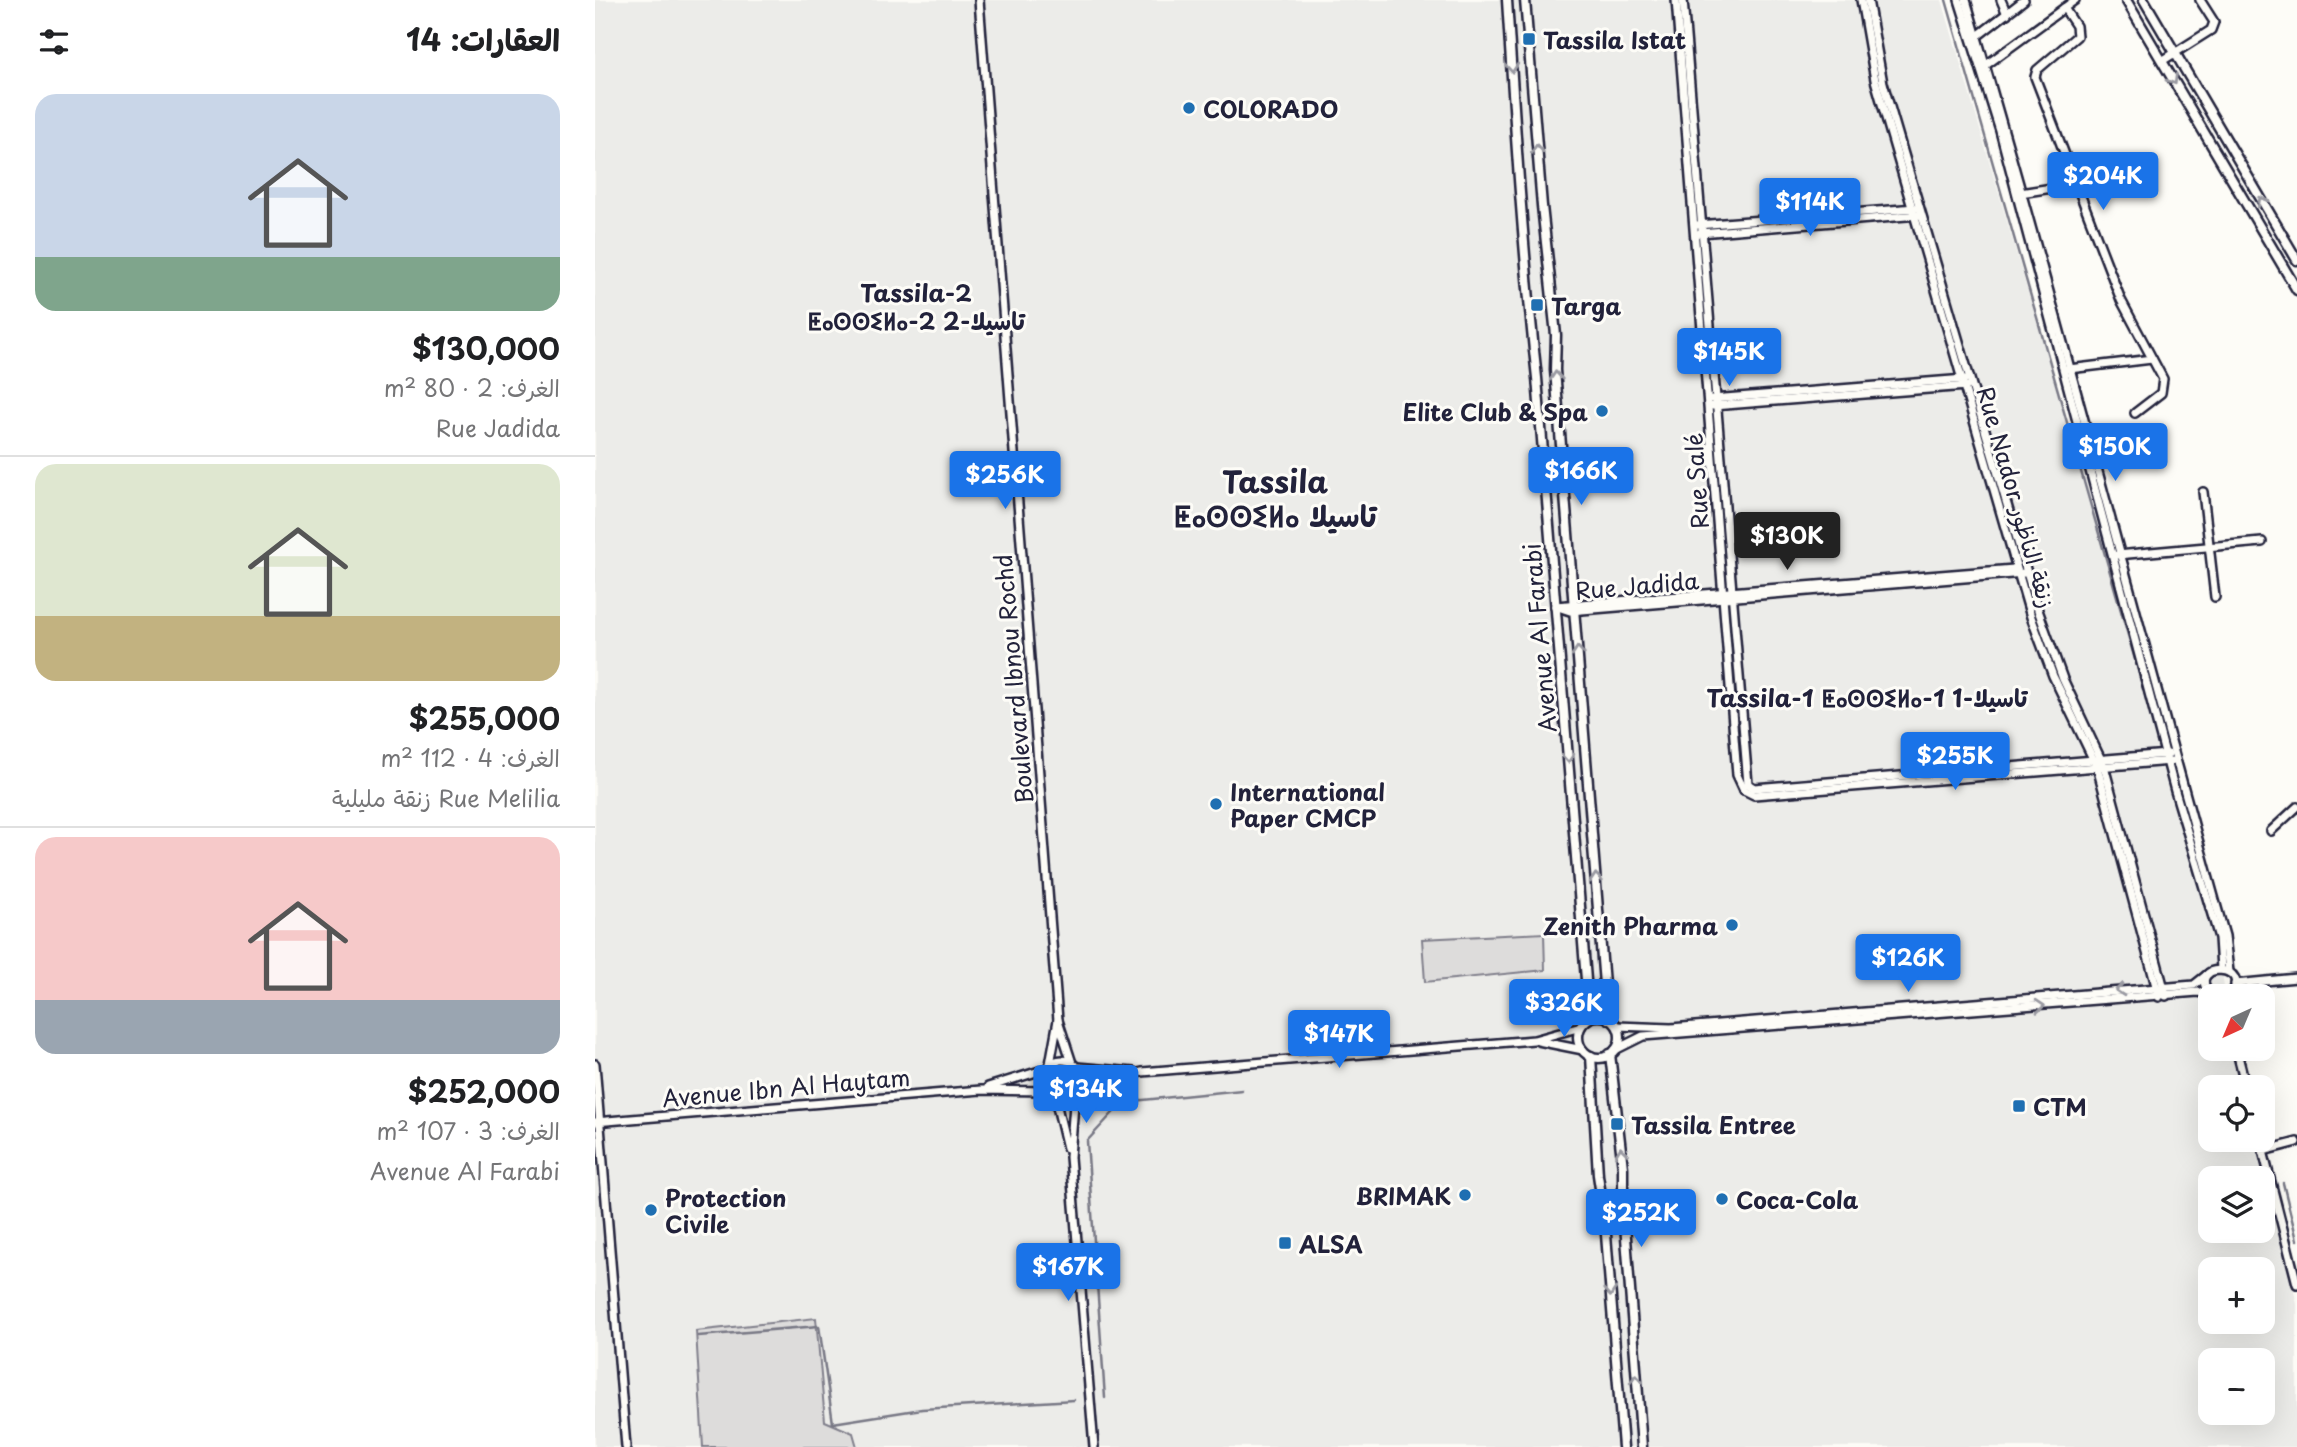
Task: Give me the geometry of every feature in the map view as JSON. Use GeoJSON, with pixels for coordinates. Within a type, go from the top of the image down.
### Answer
{"type":"FeatureCollection","features":[{"type":"Feature","properties":{"kind":"street","name":"Boulevard Ibnou Rochd"},"geometry":{"type":"LineString","coordinates":[[979,0],[1058,1020],[1075,1065]]}},
{"type":"Feature","properties":{"kind":"street","name":"Avenue Al Farabi"},"geometry":{"type":"LineString","coordinates":[[1507,0],[1526,247],[1527,294],[1537,378],[1586,980],[1583,1024]]}},
{"type":"Feature","properties":{"kind":"street","name":"Avenue Al Farabi"},"geometry":{"type":"LineString","coordinates":[[1525,0],[1556,335],[1555,370],[1605,997],[1609,1019]]}},
{"type":"Feature","properties":{"kind":"street","name":"Rue Salé"},"geometry":{"type":"LineString","coordinates":[[1676,0],[1699,229]]}},
{"type":"Feature","properties":{"kind":"street","name":"Rue Salé"},"geometry":{"type":"LineString","coordinates":[[1683,0],[1728,594],[1737,775],[1754,795],[2099,763]]}},
{"type":"Feature","properties":{"kind":"street","name":"Rue Nador زنقة الناظور"},"geometry":{"type":"LineString","coordinates":[[1861,0],[1875,80],[1917,211]]}},
{"type":"Feature","properties":{"kind":"street","name":"Rue Nador زنقة الناظور"},"geometry":{"type":"LineString","coordinates":[[1868,0],[1878,66],[1917,211],[2023,570],[2044,653],[2099,763],[2163,996]]}},
{"type":"Feature","properties":{"kind":"street"},"geometry":{"type":"LineString","coordinates":[[1959,0],[1974,36]]}},
{"type":"Feature","properties":{"kind":"street"},"geometry":{"type":"LineString","coordinates":[[1966,0],[2068,369],[2219,938],[2221,969]]}},
{"type":"Feature","properties":{"kind":"street"},"geometry":{"type":"LineString","coordinates":[[2001,0],[2007,14]]}},
{"type":"Feature","properties":{"kind":"street"},"geometry":{"type":"LineString","coordinates":[[1974,36],[1986,30],[2024,0]]}},
{"type":"Feature","properties":{"kind":"street"},"geometry":{"type":"LineString","coordinates":[[1983,68],[2075,0]]}},
{"type":"Feature","properties":{"kind":"street"},"geometry":{"type":"LineString","coordinates":[[2126,0],[2297,290]]}},
{"type":"Feature","properties":{"kind":"street"},"geometry":{"type":"LineString","coordinates":[[2144,0],[2297,260]]}},
{"type":"Feature","properties":{"kind":"street"},"geometry":{"type":"LineString","coordinates":[[2162,61],[2213,26],[2212,17],[2200,0]]}},
{"type":"Feature","properties":{"kind":"street"},"geometry":{"type":"LineString","coordinates":[[2064,8],[2076,26],[2077,36],[2038,70],[2035,77],[2121,300],[2159,368],[2164,386],[2157,397],[2135,413]]}},
{"type":"Feature","properties":{"kind":"street"},"geometry":{"type":"LineString","coordinates":[[2020,193],[2078,184]]}},
{"type":"Feature","properties":{"kind":"street"},"geometry":{"type":"LineString","coordinates":[[1699,229],[1917,211]]}},
{"type":"Feature","properties":{"kind":"street"},"geometry":{"type":"LineString","coordinates":[[2068,369],[2152,359]]}},
{"type":"Feature","properties":{"kind":"street"},"geometry":{"type":"LineString","coordinates":[[1712,402],[1967,382]]}},
{"type":"Feature","properties":{"kind":"street"},"geometry":{"type":"LineString","coordinates":[[2203,492],[2215,597]]}},
{"type":"Feature","properties":{"kind":"street"},"geometry":{"type":"LineString","coordinates":[[2116,555],[2262,542]]}},
{"type":"Feature","properties":{"kind":"street","name":"Rue Jadida"},"geometry":{"type":"LineString","coordinates":[[1555,606],[2023,570]]}},
{"type":"Feature","properties":{"kind":"street"},"geometry":{"type":"LineString","coordinates":[[2099,763],[2171,757]]}},
{"type":"Feature","properties":{"kind":"street"},"geometry":{"type":"LineString","coordinates":[[2171,757],[2225,936],[2229,972],[2235,984],[2297,978]]}},
{"type":"Feature","properties":{"kind":"street"},"geometry":{"type":"LineString","coordinates":[[2271,831],[2297,807]]}},
{"type":"Feature","properties":{"kind":"street"},"geometry":{"type":"LineString","coordinates":[[1591,1056],[1612,1052],[1643,1036],[2196,984],[2208,974],[2221,969],[2229,972]]}},
{"type":"Feature","properties":{"kind":"street"},"geometry":{"type":"LineString","coordinates":[[2205,984],[2208,974]]}},
{"type":"Feature","properties":{"kind":"street"},"geometry":{"type":"LineString","coordinates":[[1617,1026],[1671,1028],[1991,1005],[2198,995]]}},
{"type":"Feature","properties":{"kind":"street"},"geometry":{"type":"LineString","coordinates":[[1051,1093],[1066,1096],[1076,1089],[1142,1072],[1534,1040],[1583,1024],[1595,1017],[1609,1019],[1617,1026],[1620,1038],[1612,1052],[1623,1168],[1642,1447]]}},
{"type":"Feature","properties":{"kind":"street","name":"Boulevard Ibnou Rochd"},"geometry":{"type":"LineString","coordinates":[[1048,1067],[1058,1020]]}},
{"type":"Feature","properties":{"kind":"street"},"geometry":{"type":"LineString","coordinates":[[1583,1024],[1578,1038],[1583,1049],[1591,1056],[1598,1175],[1605,1222],[1623,1447]]}},
{"type":"Feature","properties":{"kind":"street"},"geometry":{"type":"LineString","coordinates":[[1534,1040],[1583,1049]]}},
{"type":"Feature","properties":{"kind":"street"},"geometry":{"type":"LineString","coordinates":[[1070,1157],[1051,1093],[1044,1081],[1048,1067],[1061,1060],[1075,1065],[1142,1072]]}},
{"type":"Feature","properties":{"kind":"street"},"geometry":{"type":"LineString","coordinates":[[595,1064],[626,1447]]}},
{"type":"Feature","properties":{"kind":"street"},"geometry":{"type":"LineString","coordinates":[[1075,1065],[1080,1079],[1076,1089],[1070,1157],[1094,1447]]}},
{"type":"Feature","properties":{"kind":"street","name":"Avenue Ibn Al Haytam"},"geometry":{"type":"LineString","coordinates":[[981,1090],[1048,1067]]}},
{"type":"Feature","properties":{"kind":"street","name":"Avenue Ibn Al Haytam"},"geometry":{"type":"LineString","coordinates":[[598,1122],[981,1090],[1051,1093]]}},
{"type":"Feature","properties":{"kind":"street"},"geometry":{"type":"LineString","coordinates":[[2275,1148],[2297,1142]]}},
{"type":"Feature","properties":{"kind":"street"},"geometry":{"type":"LineString","coordinates":[[2263,1152],[2297,1284]]}},
{"type":"Feature","properties":{"kind":"shaded area"},"geometry":{"type":"Polygon","coordinates":[[[595,0],[1942,0],[2218,938],[2224,984],[2198,984],[2198,1061],[2239,1061],[2242,1075],[2198,1075],[2198,1152],[2260,1152],[2264,1166],[2198,1166],[2198,1243],[2275,1243],[2275,1213],[2297,1304],[2297,1447],[595,1447],[595,0]]]}},
{"type":"Feature","properties":{"kind":"shaded area"},"geometry":{"type":"Polygon","coordinates":[[[1544,933],[1545,970],[1425,982],[1422,939],[1544,933]]]}},
{"type":"Feature","properties":{"kind":"shaded area"},"geometry":{"type":"Polygon","coordinates":[[[816,1318],[825,1421],[853,1433],[857,1447],[703,1447],[696,1331],[816,1318]]]}},
{"type":"Feature","properties":{"kind":"waterway"},"geometry":{"type":"LineString","coordinates":[[1946,0],[2158,740]]}},
{"type":"Feature","properties":{"kind":"waterway"},"geometry":{"type":"LineString","coordinates":[[2198,879],[2209,920]]}},
{"type":"Feature","properties":{"kind":"waterway"},"geometry":{"type":"LineString","coordinates":[[1105,1398],[1087,1141],[1123,1102],[1242,1090]]}},
{"type":"Feature","properties":{"kind":"waterway"},"geometry":{"type":"LineString","coordinates":[[2283,1183],[2297,1240]]}},
{"type":"Feature","properties":{"kind":"waterway"},"geometry":{"type":"LineString","coordinates":[[698,1336],[819,1326],[833,1423],[922,1409],[1074,1400]]}},
{"type":"Feature","properties":{"kind":"place","name":"Tassila Istat"},"geometry":{"type":"Point","coordinates":[1529,39]}},
{"type":"Feature","properties":{"kind":"place","name":"COLORADO"},"geometry":{"type":"Point","coordinates":[1189,108]}},
{"type":"Feature","properties":{"kind":"place","name":"Targa"},"geometry":{"type":"Point","coordinates":[1537,305]}},
{"type":"Feature","properties":{"kind":"place","name":"Elite Club & Spa"},"geometry":{"type":"Point","coordinates":[1602,411]}},
{"type":"Feature","properties":{"kind":"place","name":"International Paper CMCP"},"geometry":{"type":"Point","coordinates":[1216,804]}},
{"type":"Feature","properties":{"kind":"place","name":"Zenith Pharma"},"geometry":{"type":"Point","coordinates":[1732,925]}},
{"type":"Feature","properties":{"kind":"place","name":"CTM"},"geometry":{"type":"Point","coordinates":[2019,1106]}},
{"type":"Feature","properties":{"kind":"place","name":"Tassila Entree"},"geometry":{"type":"Point","coordinates":[1617,1124]}},
{"type":"Feature","properties":{"kind":"place","name":"BRIMAK"},"geometry":{"type":"Point","coordinates":[1465,1195]}},
{"type":"Feature","properties":{"kind":"place","name":"Coca-Cola"},"geometry":{"type":"Point","coordinates":[1722,1199]}},
{"type":"Feature","properties":{"kind":"place","name":"Protection Civile"},"geometry":{"type":"Point","coordinates":[651,1210]}},
{"type":"Feature","properties":{"kind":"place","name":"ALSA"},"geometry":{"type":"Point","coordinates":[1285,1243]}},
{"type":"Feature","properties":{"kind":"district","name":"Tassila-2 ⵟⴰⵙⵙⵉⵍⴰ-2 2-تاسيلا"},"geometry":{"type":"Point","coordinates":[916,306]}},
{"type":"Feature","properties":{"kind":"district","name":"Tassila ⵟⴰⵙⵙⵉⵍⴰ تاسيلا"},"geometry":{"type":"Point","coordinates":[1275,497]}},
{"type":"Feature","properties":{"kind":"district","name":"Tassila-1 ⵟⴰⵙⵙⵉⵍⴰ-1 1-تاسيلا"},"geometry":{"type":"Point","coordinates":[1867,697]}}]}
